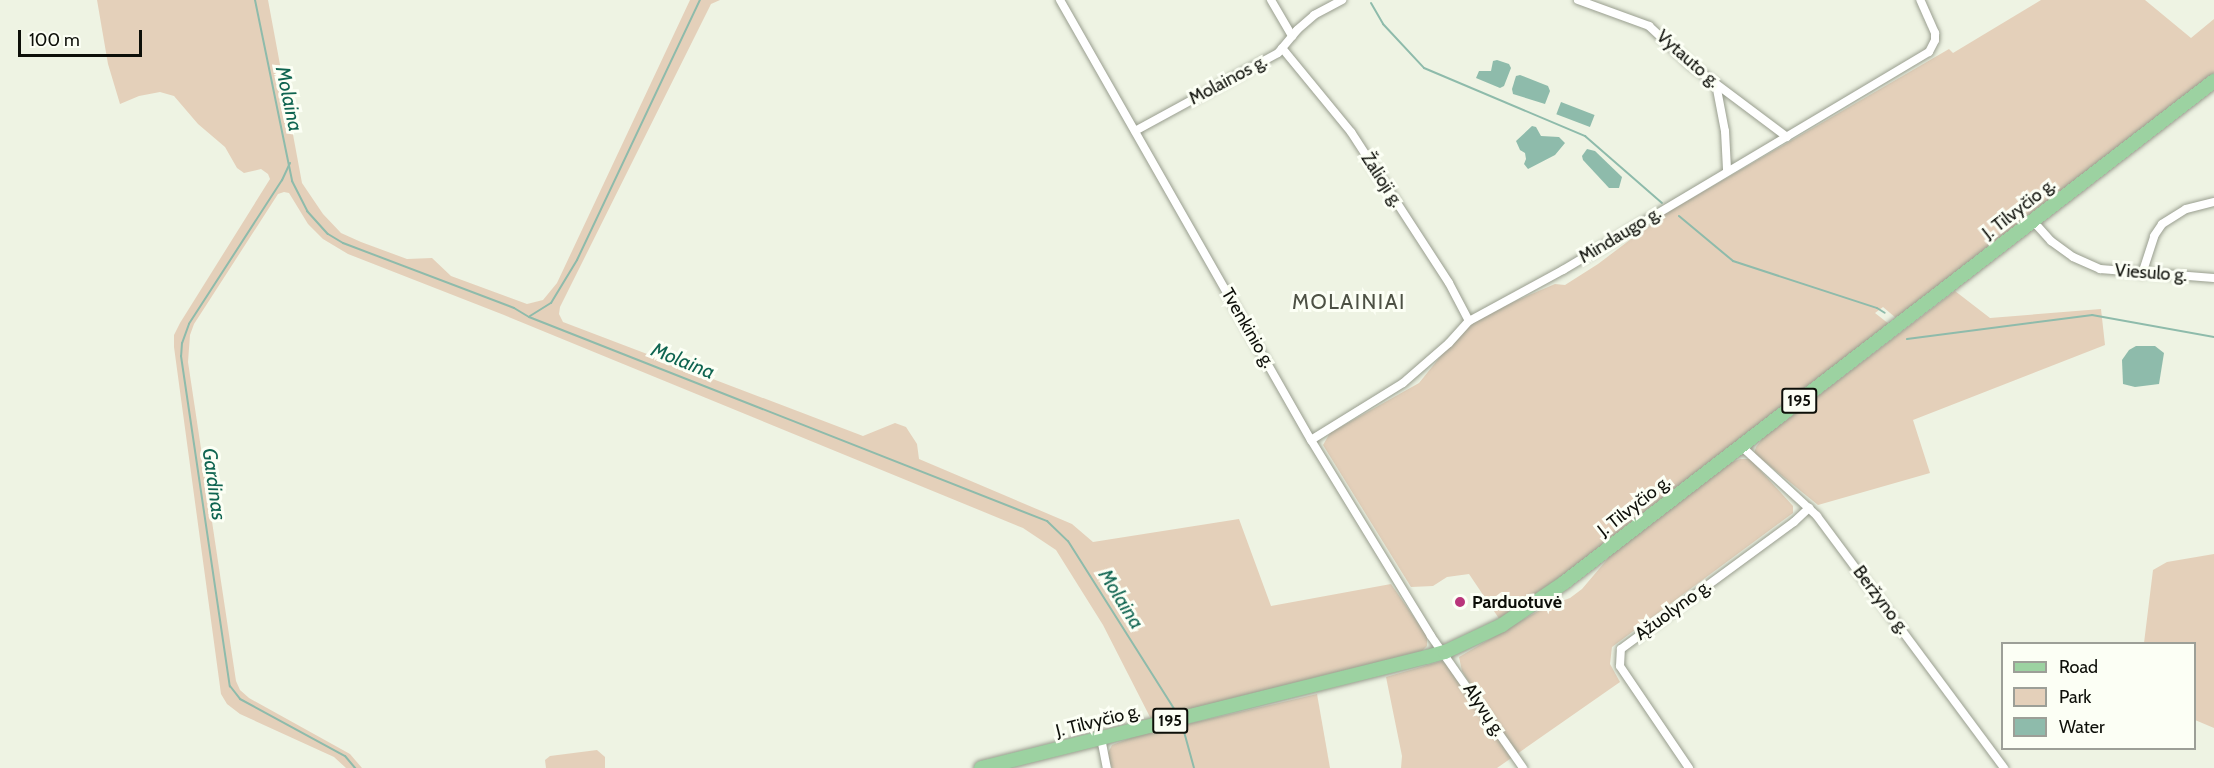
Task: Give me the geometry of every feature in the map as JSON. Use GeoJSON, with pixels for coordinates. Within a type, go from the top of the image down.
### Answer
{"type":"FeatureCollection","features":[{"type":"Feature","properties":{"kind":"main road","name":"J. Tilvyčio g."},"geometry":{"type":"LineString","coordinates":[[981,768],[1445,652],[1486,633],[1533,606],[2214,81]]}},
{"type":"Feature","properties":{"kind":"street","name":"Tvenkinio g."},"geometry":{"type":"LineString","coordinates":[[1060,0],[1311,440],[1431,636],[1445,652]]}},
{"type":"Feature","properties":{"kind":"street"},"geometry":{"type":"LineString","coordinates":[[1271,0],[1292,36]]}},
{"type":"Feature","properties":{"kind":"street","name":"Molainos g."},"geometry":{"type":"LineString","coordinates":[[1135,131],[1278,53],[1314,15],[1342,0]]}},
{"type":"Feature","properties":{"kind":"street","name":"Vytauto g."},"geometry":{"type":"LineString","coordinates":[[1578,0],[1649,26],[1716,84],[1787,137]]}},
{"type":"Feature","properties":{"kind":"street","name":"Mindaugo g."},"geometry":{"type":"LineString","coordinates":[[1311,440],[1403,383],[1449,344],[1469,321],[1563,270],[1727,170],[1921,58],[1929,52],[1935,40],[1933,24],[1920,0]]}},
{"type":"Feature","properties":{"kind":"street","name":"Žalioji g."},"geometry":{"type":"LineString","coordinates":[[1282,48],[1352,132],[1449,283],[1469,321]]}},
{"type":"Feature","properties":{"kind":"street"},"geometry":{"type":"LineString","coordinates":[[1716,84],[1725,131],[1727,170]]}},
{"type":"Feature","properties":{"kind":"street"},"geometry":{"type":"LineString","coordinates":[[2142,274],[2154,236],[2162,224],[2186,209],[2214,202]]}},
{"type":"Feature","properties":{"kind":"street","name":"Viesulo g."},"geometry":{"type":"LineString","coordinates":[[2033,221],[2051,241],[2073,257],[2100,269],[2214,278]]}},
{"type":"Feature","properties":{"kind":"street","name":"Beržyno g."},"geometry":{"type":"LineString","coordinates":[[1741,446],[1809,508],[1858,568],[2004,768]]}},
{"type":"Feature","properties":{"kind":"street","name":"Ąžuolyno g."},"geometry":{"type":"LineString","coordinates":[[1689,768],[1620,666],[1621,650],[1794,522],[1809,508]]}},
{"type":"Feature","properties":{"kind":"street","name":"Alyvų g."},"geometry":{"type":"LineString","coordinates":[[1445,652],[1523,768]]}},
{"type":"Feature","properties":{"kind":"street"},"geometry":{"type":"LineString","coordinates":[[1101,738],[1107,768]]}},
{"type":"Feature","properties":{"kind":"green space"},"geometry":{"type":"Polygon","coordinates":[[[97,0],[268,0],[302,183],[323,214],[341,233],[361,242],[407,259],[432,258],[451,276],[527,304],[543,300],[557,283],[690,0],[720,0],[711,4],[560,307],[559,314],[563,322],[863,436],[895,423],[906,427],[917,444],[919,459],[1072,524],[1093,542],[1239,519],[1271,606],[1391,584],[1427,636],[1427,646],[1420,653],[1151,719],[1103,625],[1056,550],[1023,528],[504,315],[348,254],[323,239],[308,224],[289,193],[284,192],[278,194],[194,324],[190,335],[188,362],[236,681],[240,690],[249,698],[350,754],[362,768],[346,768],[334,757],[240,714],[227,704],[221,694],[174,347],[174,335],[180,323],[270,179],[268,174],[261,169],[244,173],[237,168],[225,147],[198,124],[174,96],[160,92],[139,96],[120,104],[108,64],[97,0]]]}},
{"type":"Feature","properties":{"kind":"green space"},"geometry":{"type":"Polygon","coordinates":[[[2041,0],[2145,0],[2191,38],[2214,19],[2214,73],[1896,318],[1883,307],[1875,313],[1889,324],[1540,593],[1500,620],[1469,574],[1447,577],[1433,586],[1411,587],[1323,445],[1330,433],[1419,383],[1469,321],[1555,284],[1565,285],[1598,264],[1663,215],[1949,49],[1953,53],[2041,0]]]}},
{"type":"Feature","properties":{"kind":"green space"},"geometry":{"type":"Polygon","coordinates":[[[1955,291],[1990,318],[2101,309],[2105,345],[1913,420],[1930,473],[1818,505],[1754,453],[1763,438],[1955,291]]]}},
{"type":"Feature","properties":{"kind":"green space"},"geometry":{"type":"Polygon","coordinates":[[[1750,459],[1793,506],[1793,513],[1612,647],[1610,664],[1620,682],[1497,768],[1401,768],[1402,756],[1386,677],[1442,661],[1451,668],[1507,744],[1462,671],[1459,657],[1545,607],[1570,598],[1582,589],[1610,556],[1732,462],[1750,459]]]}},
{"type":"Feature","properties":{"kind":"green space"},"geometry":{"type":"Polygon","coordinates":[[[2214,554],[2214,728],[2196,720],[2196,642],[2144,642],[2153,570],[2167,562],[2214,554]]]}},
{"type":"Feature","properties":{"kind":"green space"},"geometry":{"type":"Polygon","coordinates":[[[1317,694],[1330,768],[1112,768],[1110,763],[1108,753],[1112,745],[1136,736],[1317,694]]]}},
{"type":"Feature","properties":{"kind":"green space"},"geometry":{"type":"Polygon","coordinates":[[[597,750],[605,757],[605,768],[546,768],[545,760],[550,756],[597,750]]]}},
{"type":"Feature","properties":{"kind":"water"},"geometry":{"type":"Polygon","coordinates":[[[1493,61],[1509,64],[1511,68],[1504,86],[1500,88],[1476,78],[1479,71],[1491,71],[1493,61]]]}},
{"type":"Feature","properties":{"kind":"water"},"geometry":{"type":"Polygon","coordinates":[[[1520,75],[1548,86],[1550,91],[1545,104],[1513,94],[1512,89],[1516,76],[1520,75]]]}},
{"type":"Feature","properties":{"kind":"water"},"geometry":{"type":"Polygon","coordinates":[[[1561,102],[1595,115],[1590,127],[1556,114],[1561,102]]]}},
{"type":"Feature","properties":{"kind":"water"},"geometry":{"type":"Polygon","coordinates":[[[1532,126],[1536,127],[1541,136],[1559,137],[1565,143],[1555,155],[1528,169],[1524,164],[1525,153],[1520,150],[1516,141],[1532,126]]]}},
{"type":"Feature","properties":{"kind":"water"},"geometry":{"type":"Polygon","coordinates":[[[1587,149],[1595,151],[1622,177],[1619,188],[1609,188],[1583,160],[1582,156],[1587,149]]]}},
{"type":"Feature","properties":{"kind":"water"},"geometry":{"type":"Polygon","coordinates":[[[2136,346],[2155,346],[2164,353],[2159,384],[2135,387],[2123,384],[2122,360],[2129,350],[2136,346]]]}},
{"type":"Feature","properties":{"kind":"waterway","name":"Molaina"},"geometry":{"type":"LineString","coordinates":[[255,0],[292,181],[307,211],[328,234],[343,243],[514,308],[529,317],[1047,521],[1068,541],[1175,710]]}},
{"type":"Feature","properties":{"kind":"waterway"},"geometry":{"type":"LineString","coordinates":[[530,316],[551,303],[577,260],[700,0]]}},
{"type":"Feature","properties":{"kind":"waterway"},"geometry":{"type":"LineString","coordinates":[[1371,3],[1383,24],[1424,68],[1585,136],[1662,203]]}},
{"type":"Feature","properties":{"kind":"waterway","name":"Gardinas"},"geometry":{"type":"LineString","coordinates":[[290,163],[282,180],[189,324],[182,343],[181,356],[230,686],[240,699],[345,756],[355,768]]}},
{"type":"Feature","properties":{"kind":"waterway"},"geometry":{"type":"LineString","coordinates":[[1679,216],[1733,261],[1877,308],[1885,313]]}},
{"type":"Feature","properties":{"kind":"waterway"},"geometry":{"type":"LineString","coordinates":[[1907,339],[2092,315],[2214,337]]}},
{"type":"Feature","properties":{"kind":"waterway","name":"Molaina"},"geometry":{"type":"LineString","coordinates":[[1183,728],[1194,768]]}},
{"type":"Feature","properties":{"kind":"place","name":"Parduotuvė"},"geometry":{"type":"Point","coordinates":[1460,602]}},
{"type":"Feature","properties":{"kind":"district","name":"MOLAINIAI"},"geometry":{"type":"Point","coordinates":[1349,302]}}]}
